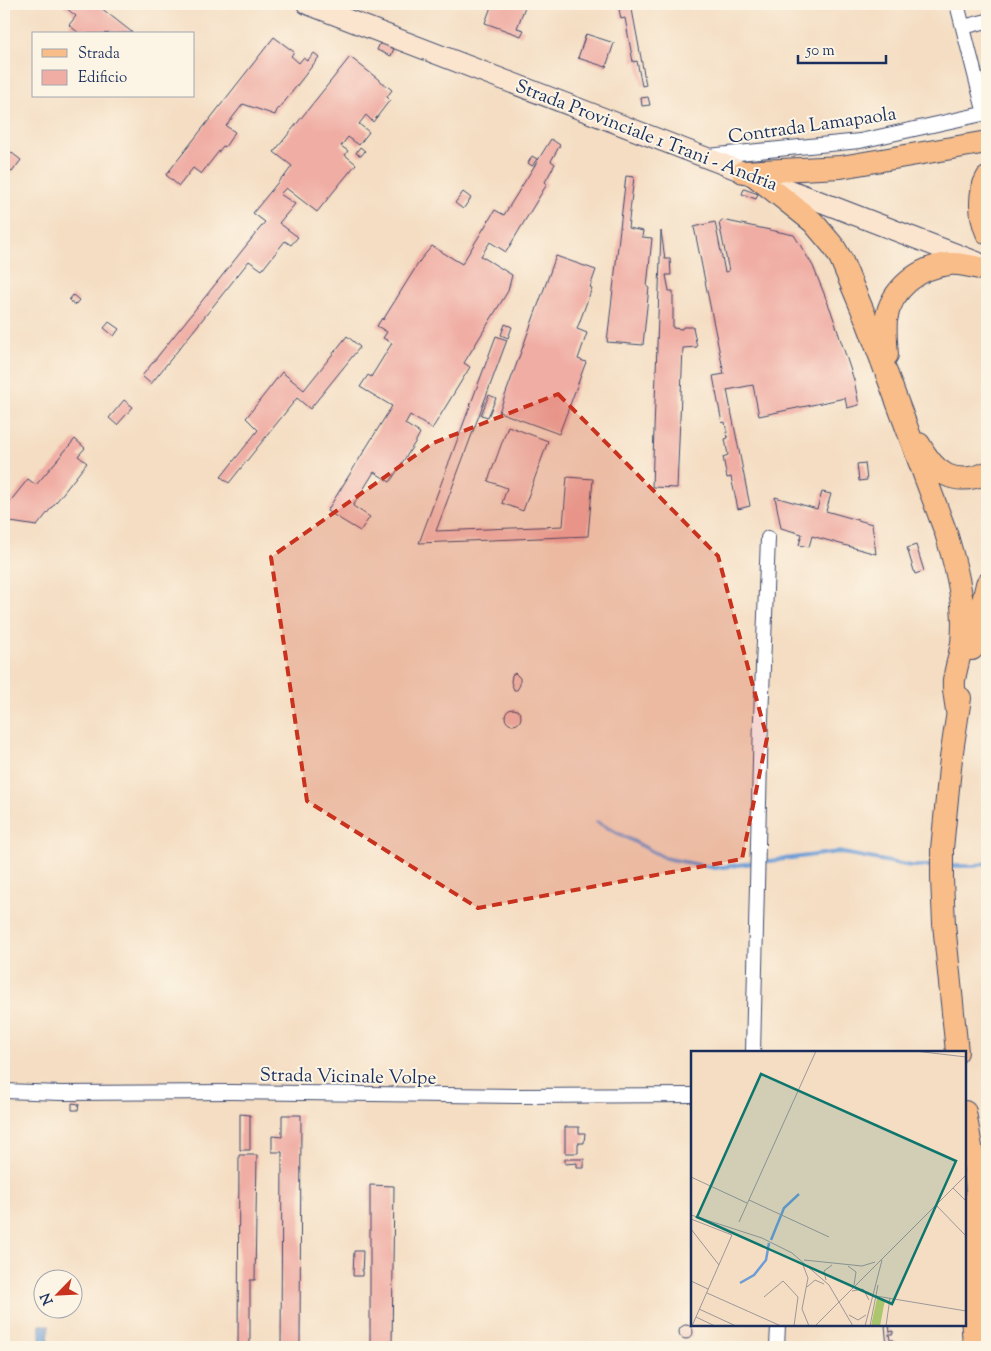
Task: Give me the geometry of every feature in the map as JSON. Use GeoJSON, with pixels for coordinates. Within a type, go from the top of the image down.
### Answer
{"type":"FeatureCollection","features":[{"type":"Feature","properties":{"kind":"main road","name":"Strada Provinciale 1 Trani - Andria"},"geometry":{"type":"LineString","coordinates":[[307,4],[531,89],[987,268]]}},
{"type":"Feature","properties":{"kind":"main road"},"geometry":{"type":"LineString","coordinates":[[749,174],[841,167],[987,142]]}},
{"type":"Feature","properties":{"kind":"main road"},"geometry":{"type":"LineString","coordinates":[[749,174],[813,222],[834,247],[848,271],[889,378],[956,567],[962,596],[962,643],[954,682],[957,711]]}},
{"type":"Feature","properties":{"kind":"main road"},"geometry":{"type":"LineString","coordinates":[[987,178],[981,207],[987,233]]}},
{"type":"Feature","properties":{"kind":"main road"},"geometry":{"type":"LineString","coordinates":[[889,378],[885,332],[886,318],[900,289],[915,275],[932,267],[949,264],[987,268]]}},
{"type":"Feature","properties":{"kind":"main road"},"geometry":{"type":"LineString","coordinates":[[905,422],[925,455],[940,471],[950,478],[973,479],[987,473]]}},
{"type":"Feature","properties":{"kind":"main road"},"geometry":{"type":"LineString","coordinates":[[956,1051],[944,924],[942,850],[950,758],[957,711],[987,584]]}},
{"type":"Feature","properties":{"kind":"main road"},"geometry":{"type":"LineString","coordinates":[[964,686],[987,627]]}},
{"type":"Feature","properties":{"kind":"main road"},"geometry":{"type":"LineString","coordinates":[[966,1118],[975,1170],[987,1298]]}},
{"type":"Feature","properties":{"kind":"main road"},"geometry":{"type":"LineString","coordinates":[[966,1217],[974,1347]]}},
{"type":"Feature","properties":{"kind":"street","name":"Contrada Lamapaola"},"geometry":{"type":"LineString","coordinates":[[702,157],[860,141],[986,114],[957,4]]}},
{"type":"Feature","properties":{"kind":"street"},"geometry":{"type":"LineString","coordinates":[[963,27],[987,21]]}},
{"type":"Feature","properties":{"kind":"street"},"geometry":{"type":"LineString","coordinates":[[753,1051],[761,719],[768,538]]}},
{"type":"Feature","properties":{"kind":"street","name":"Strada Vicinale Volpe"},"geometry":{"type":"LineString","coordinates":[[4,1092],[233,1092],[516,1096],[691,1095]]}},
{"type":"Feature","properties":{"kind":"street"},"geometry":{"type":"LineString","coordinates":[[777,1347],[778,1326]]}},
{"type":"Feature","properties":{"kind":"highlighted area"},"geometry":{"type":"Polygon","coordinates":[[[558,394],[718,556],[767,738],[742,859],[478,908],[307,801],[271,557],[433,443],[558,394]]]}},
{"type":"Feature","properties":{"kind":"water"},"geometry":{"type":"Polygon","coordinates":[[[40,1325],[49,1325],[48,1347],[40,1347],[40,1325]]]}},
{"type":"Feature","properties":{"kind":"building"},"geometry":{"type":"Polygon","coordinates":[[[61,4],[96,4],[132,32],[78,32],[69,25],[76,16],[61,4]]]}},
{"type":"Feature","properties":{"kind":"building"},"geometry":{"type":"Polygon","coordinates":[[[492,4],[526,4],[517,28],[524,30],[521,36],[485,23],[492,4]]]}},
{"type":"Feature","properties":{"kind":"building"},"geometry":{"type":"Polygon","coordinates":[[[618,4],[631,4],[646,85],[642,86],[637,61],[633,62],[625,18],[621,19],[618,4]]]}},
{"type":"Feature","properties":{"kind":"building"},"geometry":{"type":"Polygon","coordinates":[[[586,34],[614,43],[606,67],[578,58],[586,34]]]}},
{"type":"Feature","properties":{"kind":"building"},"geometry":{"type":"Polygon","coordinates":[[[274,37],[294,52],[291,56],[299,63],[303,58],[307,61],[314,53],[319,57],[278,108],[275,115],[243,104],[226,126],[235,132],[225,147],[223,146],[201,174],[193,168],[179,186],[166,175],[274,37]]]}},
{"type":"Feature","properties":{"kind":"building"},"geometry":{"type":"Polygon","coordinates":[[[380,43],[394,48],[391,56],[377,50],[380,43]]]}},
{"type":"Feature","properties":{"kind":"building"},"geometry":{"type":"Polygon","coordinates":[[[350,57],[392,90],[387,97],[390,100],[373,122],[366,115],[359,124],[369,132],[359,145],[348,137],[341,146],[348,151],[345,155],[356,164],[317,212],[286,188],[280,194],[295,204],[279,223],[298,237],[291,245],[285,241],[262,270],[249,261],[151,384],[142,376],[265,222],[253,213],[292,166],[274,152],[350,57]]]}},
{"type":"Feature","properties":{"kind":"building"},"geometry":{"type":"Polygon","coordinates":[[[648,97],[650,105],[642,106],[641,98],[648,97]]]}},
{"type":"Feature","properties":{"kind":"building"},"geometry":{"type":"Polygon","coordinates":[[[551,139],[560,145],[551,161],[555,164],[545,182],[547,184],[506,252],[490,242],[481,256],[512,275],[508,291],[464,363],[470,367],[432,429],[410,415],[405,424],[420,433],[416,441],[390,482],[374,472],[353,506],[370,517],[360,531],[327,511],[392,406],[360,387],[368,375],[371,377],[392,343],[383,338],[387,332],[377,326],[382,318],[383,320],[421,259],[432,246],[462,264],[495,210],[504,215],[551,139]]]}},
{"type":"Feature","properties":{"kind":"building"},"geometry":{"type":"Polygon","coordinates":[[[360,147],[365,151],[361,156],[356,153],[360,147]]]}},
{"type":"Feature","properties":{"kind":"building"},"geometry":{"type":"Polygon","coordinates":[[[8,150],[21,160],[12,172],[4,166],[4,156],[8,150]]]}},
{"type":"Feature","properties":{"kind":"building"},"geometry":{"type":"Polygon","coordinates":[[[532,156],[537,159],[532,166],[528,163],[532,156]]]}},
{"type":"Feature","properties":{"kind":"building"},"geometry":{"type":"Polygon","coordinates":[[[626,176],[634,177],[628,228],[643,231],[642,237],[652,238],[643,345],[607,342],[626,176]]]}},
{"type":"Feature","properties":{"kind":"building"},"geometry":{"type":"Polygon","coordinates":[[[744,189],[758,194],[756,199],[742,194],[744,189]]]}},
{"type":"Feature","properties":{"kind":"building"},"geometry":{"type":"Polygon","coordinates":[[[463,192],[471,198],[463,209],[455,203],[463,192]]]}},
{"type":"Feature","properties":{"kind":"building"},"geometry":{"type":"Polygon","coordinates":[[[722,220],[794,235],[813,266],[831,311],[854,380],[859,405],[847,408],[845,398],[759,416],[753,385],[727,390],[750,506],[738,509],[731,477],[727,478],[723,457],[728,455],[725,439],[728,438],[725,422],[722,423],[713,376],[724,374],[694,227],[715,222],[725,272],[729,271],[719,223],[722,220]]]}},
{"type":"Feature","properties":{"kind":"building"},"geometry":{"type":"Polygon","coordinates":[[[661,231],[665,259],[670,259],[671,275],[666,275],[669,291],[673,291],[673,328],[693,327],[697,347],[683,348],[677,488],[652,487],[661,231]]]}},
{"type":"Feature","properties":{"kind":"building"},"geometry":{"type":"Polygon","coordinates":[[[556,256],[596,270],[590,287],[592,288],[577,329],[587,333],[578,359],[586,362],[559,434],[499,412],[556,256]]]}},
{"type":"Feature","properties":{"kind":"building"},"geometry":{"type":"Polygon","coordinates":[[[73,295],[79,300],[75,305],[69,300],[73,295]]]}},
{"type":"Feature","properties":{"kind":"building"},"geometry":{"type":"Polygon","coordinates":[[[109,322],[119,329],[114,336],[104,328],[109,322]]]}},
{"type":"Feature","properties":{"kind":"building"},"geometry":{"type":"Polygon","coordinates":[[[505,324],[512,327],[508,338],[501,335],[505,324]]]}},
{"type":"Feature","properties":{"kind":"building"},"geometry":{"type":"Polygon","coordinates":[[[347,336],[360,347],[310,409],[297,398],[229,483],[221,477],[258,430],[246,418],[282,372],[304,390],[347,336]]]}},
{"type":"Feature","properties":{"kind":"building"},"geometry":{"type":"Polygon","coordinates":[[[496,336],[507,340],[436,531],[563,526],[567,477],[593,479],[588,536],[419,543],[496,336]]]}},
{"type":"Feature","properties":{"kind":"building"},"geometry":{"type":"Polygon","coordinates":[[[489,395],[496,398],[488,417],[481,415],[489,395]]]}},
{"type":"Feature","properties":{"kind":"building"},"geometry":{"type":"Polygon","coordinates":[[[124,400],[133,407],[117,425],[109,418],[124,400]]]}},
{"type":"Feature","properties":{"kind":"building"},"geometry":{"type":"Polygon","coordinates":[[[508,426],[548,441],[523,511],[502,503],[507,488],[488,481],[508,426]]]}},
{"type":"Feature","properties":{"kind":"building"},"geometry":{"type":"Polygon","coordinates":[[[75,439],[85,448],[78,456],[87,463],[37,526],[4,521],[4,509],[28,479],[36,485],[75,439]]]}},
{"type":"Feature","properties":{"kind":"building"},"geometry":{"type":"Polygon","coordinates":[[[865,463],[867,480],[859,481],[857,464],[865,463]]]}},
{"type":"Feature","properties":{"kind":"building"},"geometry":{"type":"Polygon","coordinates":[[[822,492],[831,494],[826,511],[872,524],[876,554],[812,536],[809,547],[799,545],[802,534],[781,528],[775,497],[817,509],[822,492]]]}},
{"type":"Feature","properties":{"kind":"building"},"geometry":{"type":"Polygon","coordinates":[[[916,545],[924,571],[915,574],[907,548],[916,545]]]}},
{"type":"Feature","properties":{"kind":"building"},"geometry":{"type":"Polygon","coordinates":[[[515,673],[520,678],[520,685],[517,690],[514,690],[511,682],[512,675],[515,673]]]}},
{"type":"Feature","properties":{"kind":"building"},"geometry":{"type":"Polygon","coordinates":[[[513,709],[519,711],[521,717],[519,723],[513,725],[507,723],[505,717],[507,711],[513,709]]]}},
{"type":"Feature","properties":{"kind":"building"},"geometry":{"type":"Polygon","coordinates":[[[72,1103],[79,1104],[78,1110],[72,1110],[72,1103]]]}},
{"type":"Feature","properties":{"kind":"building"},"geometry":{"type":"Polygon","coordinates":[[[240,1114],[250,1115],[250,1150],[240,1150],[240,1114]]]}},
{"type":"Feature","properties":{"kind":"building"},"geometry":{"type":"Polygon","coordinates":[[[282,1115],[301,1115],[300,1347],[281,1347],[282,1152],[272,1152],[272,1136],[282,1137],[282,1115]]]}},
{"type":"Feature","properties":{"kind":"building"},"geometry":{"type":"Polygon","coordinates":[[[565,1127],[579,1127],[579,1133],[585,1133],[584,1143],[578,1143],[578,1153],[565,1153],[565,1127]]]}},
{"type":"Feature","properties":{"kind":"building"},"geometry":{"type":"Polygon","coordinates":[[[239,1155],[257,1155],[255,1280],[250,1280],[250,1347],[238,1347],[239,1155]]]}},
{"type":"Feature","properties":{"kind":"building"},"geometry":{"type":"Polygon","coordinates":[[[565,1159],[584,1159],[584,1168],[577,1168],[577,1163],[565,1164],[565,1159]]]}},
{"type":"Feature","properties":{"kind":"building"},"geometry":{"type":"Polygon","coordinates":[[[370,1185],[394,1186],[392,1347],[370,1347],[370,1185]]]}},
{"type":"Feature","properties":{"kind":"building"},"geometry":{"type":"Polygon","coordinates":[[[354,1251],[363,1251],[362,1276],[353,1276],[354,1251]]]}},
{"type":"Feature","properties":{"kind":"building"},"geometry":{"type":"Polygon","coordinates":[[[686,1325],[691,1327],[693,1332],[691,1337],[686,1339],[681,1337],[679,1332],[681,1327],[686,1325]]]}},
{"type":"Feature","properties":{"kind":"building"},"geometry":{"type":"Polygon","coordinates":[[[885,1326],[889,1326],[890,1332],[893,1331],[893,1334],[889,1334],[890,1340],[894,1340],[894,1347],[887,1347],[885,1326]]]}},
{"type":"Feature","properties":{"kind":"waterway"},"geometry":{"type":"LineString","coordinates":[[597,822],[665,858],[715,868],[838,852],[911,866],[935,866]]}},
{"type":"Feature","properties":{"kind":"waterway"},"geometry":{"type":"LineString","coordinates":[[950,866],[974,866],[987,863]]}}]}
